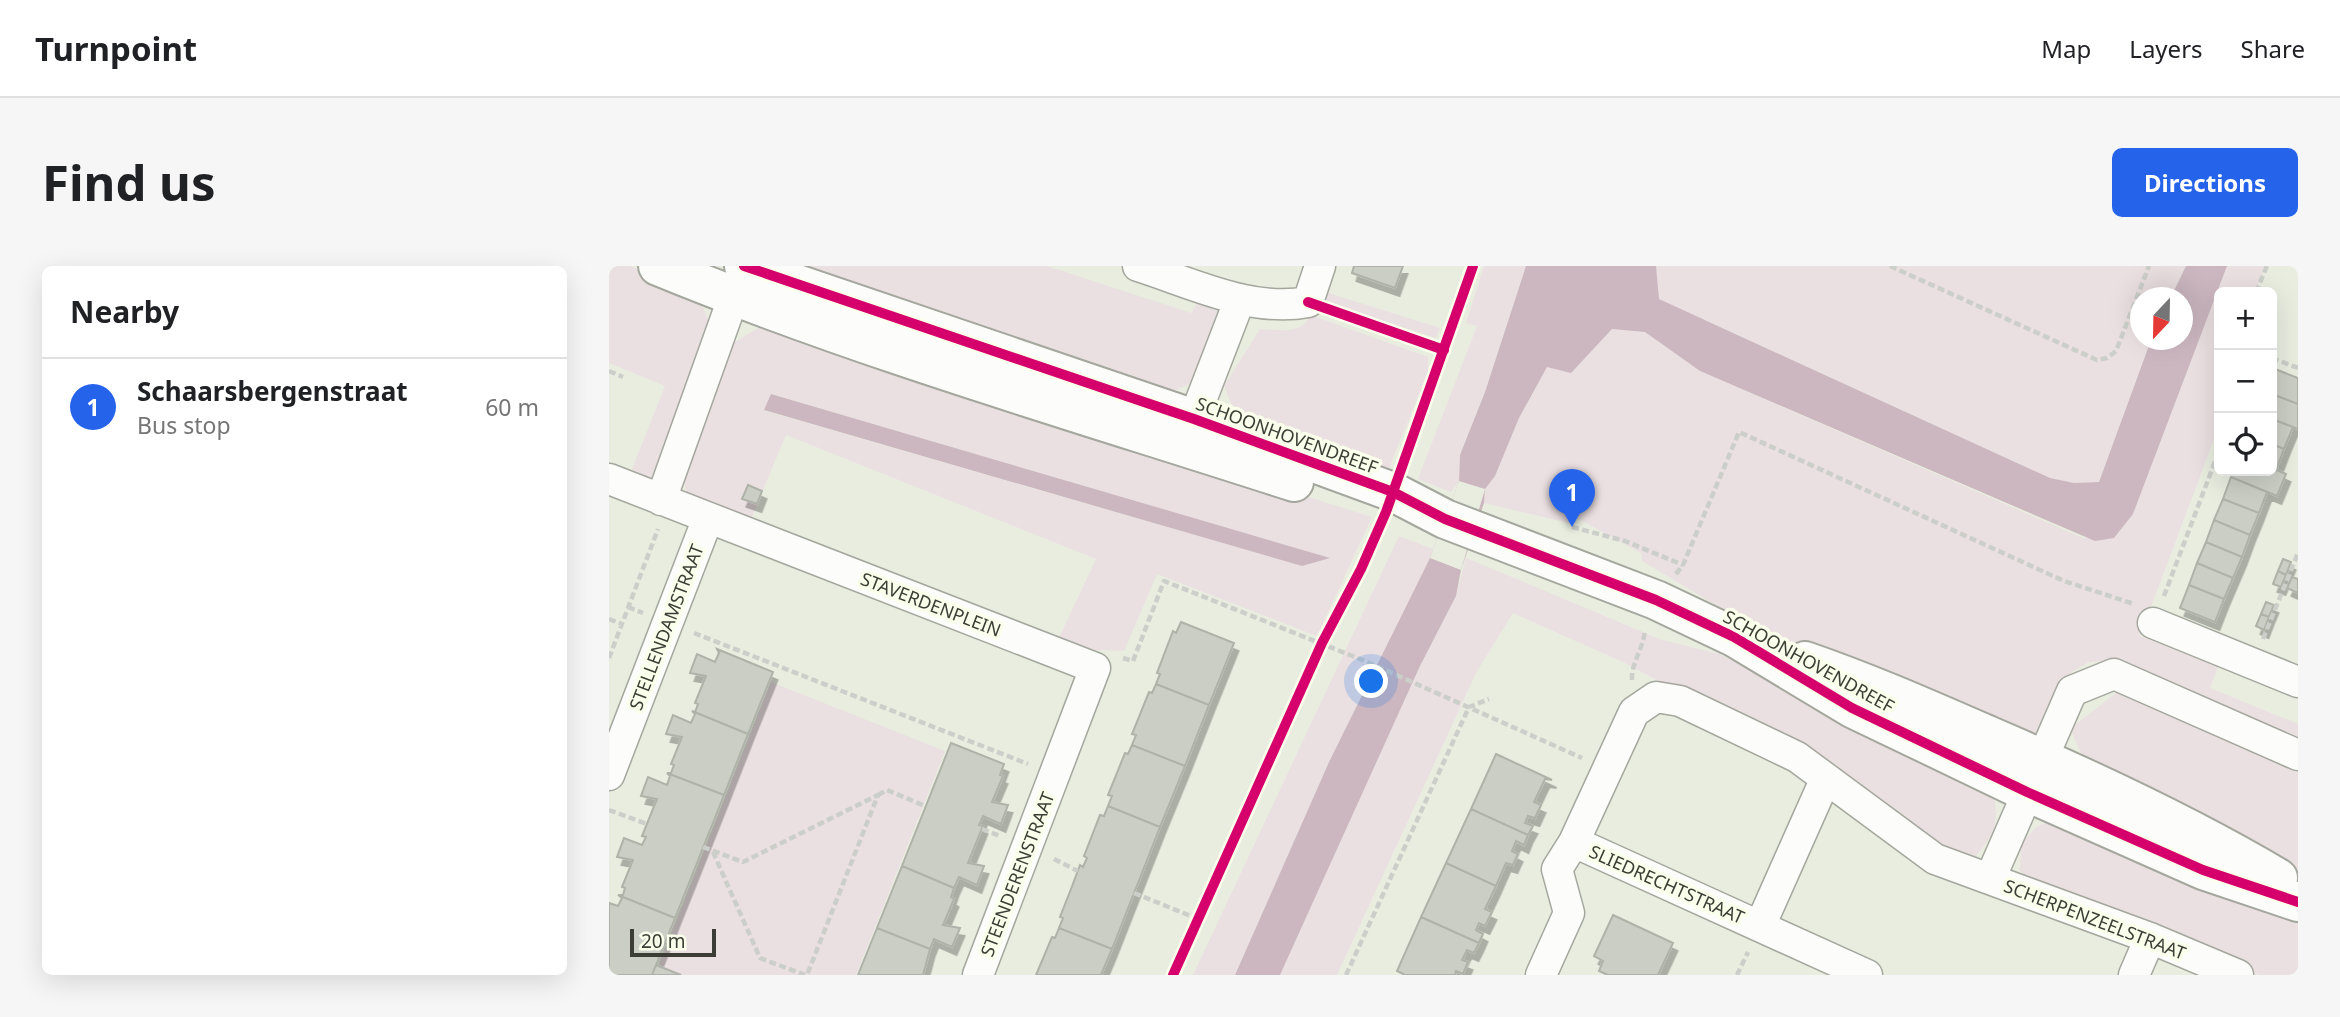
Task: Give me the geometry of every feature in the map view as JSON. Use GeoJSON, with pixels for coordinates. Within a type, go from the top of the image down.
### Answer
{"type":"FeatureCollection","features":[{"type":"Feature","properties":{"kind":"street","name":"SCHOONHOVENDREEF"},"geometry":{"type":"LineString","coordinates":[[658,266],[740,276],[1189,433],[1393,492],[1460,525],[1655,600],[1734,637],[1866,682],[2203,870],[2298,902]]}},
{"type":"Feature","properties":{"kind":"street"},"geometry":{"type":"LineString","coordinates":[[1138,266],[1240,299],[1282,307],[1308,302],[1320,266]]}},
{"type":"Feature","properties":{"kind":"street"},"geometry":{"type":"LineString","coordinates":[[664,501],[740,276]]}},
{"type":"Feature","properties":{"kind":"street"},"geometry":{"type":"LineString","coordinates":[[1189,433],[1240,299]]}},
{"type":"Feature","properties":{"kind":"street","name":"STAVERDENPLEIN"},"geometry":{"type":"LineString","coordinates":[[609,479],[1095,668]]}},
{"type":"Feature","properties":{"kind":"street","name":"STELLENDAMSTRAAT"},"geometry":{"type":"LineString","coordinates":[[609,775],[708,518]]}},
{"type":"Feature","properties":{"kind":"street"},"geometry":{"type":"LineString","coordinates":[[2156,617],[2298,682]]}},
{"type":"Feature","properties":{"kind":"street"},"geometry":{"type":"LineString","coordinates":[[1055,774],[1095,668]]}},
{"type":"Feature","properties":{"kind":"street"},"geometry":{"type":"LineString","coordinates":[[1990,879],[2072,691],[2114,674],[2298,755]]}},
{"type":"Feature","properties":{"kind":"street","name":"SCHERPENZEELSTRAAT"},"geometry":{"type":"LineString","coordinates":[[1541,975],[1569,913],[1557,869],[1574,842],[1635,712],[1656,697],[1680,701],[1797,757],[1935,859],[2151,938],[2238,975]]}},
{"type":"Feature","properties":{"kind":"street","name":"STEENDERENSTRAAT"},"geometry":{"type":"LineString","coordinates":[[978,975],[1055,774]]}},
{"type":"Feature","properties":{"kind":"street","name":"SCHOONHOVENDREEF"},"geometry":{"type":"LineString","coordinates":[[2035,775],[2215,841],[2298,890]]}},
{"type":"Feature","properties":{"kind":"street","name":"SLIEDRECHTSTRAAT"},"geometry":{"type":"LineString","coordinates":[[1760,926],[1825,780]]}},
{"type":"Feature","properties":{"kind":"street","name":"SLIEDRECHTSTRAAT"},"geometry":{"type":"LineString","coordinates":[[1574,842],[1867,975]]}},
{"type":"Feature","properties":{"kind":"street"},"geometry":{"type":"LineString","coordinates":[[2134,975],[2151,938]]}},
{"type":"Feature","properties":{"kind":"path"},"geometry":{"type":"LineString","coordinates":[[1890,266],[2097,360],[2116,351],[2149,266]]}},
{"type":"Feature","properties":{"kind":"path"},"geometry":{"type":"LineString","coordinates":[[2258,287],[2267,266]]}},
{"type":"Feature","properties":{"kind":"path"},"geometry":{"type":"LineString","coordinates":[[2277,360],[2298,368]]}},
{"type":"Feature","properties":{"kind":"path"},"geometry":{"type":"LineString","coordinates":[[609,371],[623,377]]}},
{"type":"Feature","properties":{"kind":"path"},"geometry":{"type":"LineString","coordinates":[[1572,527],[1625,541],[1683,565],[1739,432],[2064,581],[2156,617],[2214,464]]}},
{"type":"Feature","properties":{"kind":"path"},"geometry":{"type":"LineString","coordinates":[[609,658],[664,501]]}},
{"type":"Feature","properties":{"kind":"path"},"geometry":{"type":"LineString","coordinates":[[2252,663],[2298,552]]}},
{"type":"Feature","properties":{"kind":"path"},"geometry":{"type":"LineString","coordinates":[[1095,668],[1112,654],[1133,661],[1164,581],[1365,661],[1607,769]]}},
{"type":"Feature","properties":{"kind":"path"},"geometry":{"type":"LineString","coordinates":[[628,607],[1055,774]]}},
{"type":"Feature","properties":{"kind":"path"},"geometry":{"type":"LineString","coordinates":[[609,619],[622,624]]}},
{"type":"Feature","properties":{"kind":"path"},"geometry":{"type":"LineString","coordinates":[[1316,655],[1328,631]]}},
{"type":"Feature","properties":{"kind":"path"},"geometry":{"type":"LineString","coordinates":[[1631,670],[1646,641]]}},
{"type":"Feature","properties":{"kind":"path"},"geometry":{"type":"LineString","coordinates":[[1346,975],[1469,707],[1489,699]]}},
{"type":"Feature","properties":{"kind":"path"},"geometry":{"type":"LineString","coordinates":[[703,847],[743,862],[887,790],[925,806]]}},
{"type":"Feature","properties":{"kind":"path"},"geometry":{"type":"LineString","coordinates":[[713,851],[760,958],[806,975],[878,794]]}},
{"type":"Feature","properties":{"kind":"path"},"geometry":{"type":"LineString","coordinates":[[609,810],[647,824]]}},
{"type":"Feature","properties":{"kind":"path"},"geometry":{"type":"LineString","coordinates":[[1134,893],[1198,919]]}},
{"type":"Feature","properties":{"kind":"path"},"geometry":{"type":"LineString","coordinates":[[1193,930],[1203,906]]}},
{"type":"Feature","properties":{"kind":"shaded area"},"geometry":{"type":"Polygon","coordinates":[[[609,266],[630,266],[697,290],[710,326],[652,484],[630,474],[665,386],[609,363],[609,266]]]}},
{"type":"Feature","properties":{"kind":"shaded area"},"geometry":{"type":"Polygon","coordinates":[[[764,266],[1047,266],[1191,313],[1202,296],[1217,300],[1219,317],[1195,381],[1160,398],[764,266]]]}},
{"type":"Feature","properties":{"kind":"shaded area"},"geometry":{"type":"Polygon","coordinates":[[[1484,266],[1526,266],[1485,392],[1460,455],[1459,481],[1451,492],[1418,479],[1477,326],[1466,323],[1484,266]]]}},
{"type":"Feature","properties":{"kind":"shaded area"},"geometry":{"type":"Polygon","coordinates":[[[1526,266],[1656,266],[1659,299],[2050,478],[2074,483],[2099,482],[2147,350],[2193,350],[2193,287],[2176,287],[2186,266],[2227,266],[2219,287],[2214,287],[2214,300],[2133,514],[2114,538],[2095,541],[1700,371],[1645,332],[1612,329],[1571,373],[1547,367],[1519,418],[1495,476],[1485,489],[1484,503],[1461,570],[1456,596],[1420,666],[1280,975],[1235,975],[1329,762],[1430,558],[1459,481],[1460,455],[1485,392],[1526,266]]]}},
{"type":"Feature","properties":{"kind":"shaded area"},"geometry":{"type":"Polygon","coordinates":[[[1628,266],[2186,266],[2176,287],[2130,287],[2130,350],[2147,350],[2099,482],[2074,483],[2050,478],[1703,319],[1707,324],[1633,286],[1628,266]]]}},
{"type":"Feature","properties":{"kind":"shaded area"},"geometry":{"type":"Polygon","coordinates":[[[2227,266],[2266,266],[2257,287],[2219,287],[2227,266]]]}},
{"type":"Feature","properties":{"kind":"shaded area"},"geometry":{"type":"Polygon","coordinates":[[[1319,290],[1440,328],[1436,338],[1317,300],[1319,290]]]}},
{"type":"Feature","properties":{"kind":"shaded area"},"geometry":{"type":"Polygon","coordinates":[[[2214,300],[2214,439],[2140,636],[2218,667],[2210,688],[2298,724],[2298,745],[2112,661],[2089,662],[2071,672],[2051,727],[2018,738],[1751,626],[1642,561],[1641,553],[1573,516],[1569,523],[1484,503],[1485,489],[1495,476],[1519,418],[1547,367],[1599,340],[1612,329],[1645,332],[1700,371],[2083,538],[2114,538],[2133,514],[2214,300]]]}},
{"type":"Feature","properties":{"kind":"shaded area"},"geometry":{"type":"Polygon","coordinates":[[[1310,315],[1428,357],[1428,372],[1391,463],[1386,483],[1240,425],[1224,386],[1260,329],[1296,328],[1302,326],[1310,315]]]}},
{"type":"Feature","properties":{"kind":"shaded area"},"geometry":{"type":"Polygon","coordinates":[[[768,322],[1009,403],[1372,517],[1317,636],[1157,574],[1124,651],[1096,650],[1059,638],[1096,559],[786,435],[751,519],[686,494],[683,462],[730,345],[768,322]],[[772,394],[765,411],[1302,566],[1328,558],[772,394]]]}},
{"type":"Feature","properties":{"kind":"shaded area"},"geometry":{"type":"Polygon","coordinates":[[[771,394],[1330,558],[1302,566],[764,410],[771,394]]]}},
{"type":"Feature","properties":{"kind":"shaded area"},"geometry":{"type":"Polygon","coordinates":[[[1399,536],[1433,549],[1430,558],[1329,762],[1235,975],[1193,975],[1399,536]]]}},
{"type":"Feature","properties":{"kind":"shaded area"},"geometry":{"type":"Polygon","coordinates":[[[1466,558],[1662,640],[1719,654],[1993,787],[1996,820],[1991,835],[1972,861],[1938,845],[1714,710],[1623,662],[1513,613],[1476,673],[1337,975],[1280,975],[1420,666],[1456,596],[1466,558]]]}},
{"type":"Feature","properties":{"kind":"shaded area"},"geometry":{"type":"Polygon","coordinates":[[[771,682],[945,751],[856,975],[668,975],[657,971],[771,682]]]}},
{"type":"Feature","properties":{"kind":"shaded area"},"geometry":{"type":"Polygon","coordinates":[[[2121,689],[2298,773],[2298,873],[2089,770],[2070,729],[2121,689]]]}},
{"type":"Feature","properties":{"kind":"shaded area"},"geometry":{"type":"Polygon","coordinates":[[[2062,816],[2298,918],[2298,975],[2259,975],[2221,957],[2041,888],[2020,871],[2021,844],[2036,827],[2062,816]]]}},
{"type":"Feature","properties":{"kind":"pier"},"geometry":{"type":"Polygon","coordinates":[[[1459,481],[1485,489],[1461,570],[1430,558],[1459,481]]]}},
{"type":"Feature","properties":{"kind":"building"},"geometry":{"type":"Polygon","coordinates":[[[1354,266],[1403,266],[1395,288],[1352,273],[1354,266]]]}},
{"type":"Feature","properties":{"kind":"building"},"geometry":{"type":"Polygon","coordinates":[[[2277,370],[2298,378],[2298,404],[2277,396],[2277,370]]]}},
{"type":"Feature","properties":{"kind":"building"},"geometry":{"type":"Polygon","coordinates":[[[2277,396],[2298,404],[2298,429],[2277,421],[2277,396]]]}},
{"type":"Feature","properties":{"kind":"building"},"geometry":{"type":"Polygon","coordinates":[[[2277,421],[2293,427],[2284,449],[2277,446],[2277,421]]]}},
{"type":"Feature","properties":{"kind":"building"},"geometry":{"type":"Polygon","coordinates":[[[2277,446],[2284,449],[2277,467],[2277,446]]]}},
{"type":"Feature","properties":{"kind":"building"},"geometry":{"type":"Polygon","coordinates":[[[2277,470],[2286,474],[2277,496],[2231,477],[2277,476],[2277,470]]]}},
{"type":"Feature","properties":{"kind":"building"},"geometry":{"type":"Polygon","coordinates":[[[2231,477],[2267,492],[2259,513],[2223,499],[2231,477]]]}},
{"type":"Feature","properties":{"kind":"building"},"geometry":{"type":"Polygon","coordinates":[[[748,485],[762,491],[757,504],[742,499],[748,485]]]}},
{"type":"Feature","properties":{"kind":"building"},"geometry":{"type":"Polygon","coordinates":[[[2223,499],[2259,513],[2250,535],[2214,520],[2223,499]]]}},
{"type":"Feature","properties":{"kind":"building"},"geometry":{"type":"Polygon","coordinates":[[[2214,520],[2250,535],[2242,557],[2206,542],[2214,520]]]}},
{"type":"Feature","properties":{"kind":"building"},"geometry":{"type":"Polygon","coordinates":[[[2206,542],[2242,557],[2233,578],[2197,563],[2206,542]]]}},
{"type":"Feature","properties":{"kind":"building"},"geometry":{"type":"Polygon","coordinates":[[[2283,559],[2291,562],[2286,575],[2278,571],[2283,559]]]}},
{"type":"Feature","properties":{"kind":"building"},"geometry":{"type":"Polygon","coordinates":[[[2197,563],[2233,578],[2224,599],[2189,585],[2197,563]]]}},
{"type":"Feature","properties":{"kind":"building"},"geometry":{"type":"Polygon","coordinates":[[[2278,571],[2286,575],[2281,587],[2273,584],[2278,571]]]}},
{"type":"Feature","properties":{"kind":"building"},"geometry":{"type":"Polygon","coordinates":[[[2292,577],[2298,579],[2298,593],[2287,588],[2292,577]]]}},
{"type":"Feature","properties":{"kind":"building"},"geometry":{"type":"Polygon","coordinates":[[[2189,585],[2224,599],[2215,622],[2180,608],[2189,585]]]}},
{"type":"Feature","properties":{"kind":"building"},"geometry":{"type":"Polygon","coordinates":[[[2266,602],[2274,605],[2269,617],[2261,614],[2266,602]]]}},
{"type":"Feature","properties":{"kind":"building"},"geometry":{"type":"Polygon","coordinates":[[[2261,614],[2269,617],[2264,630],[2256,626],[2261,614]]]}},
{"type":"Feature","properties":{"kind":"building"},"geometry":{"type":"Polygon","coordinates":[[[1181,622],[1234,643],[1209,705],[1156,684],[1160,674],[1157,673],[1173,631],[1176,633],[1181,622]]]}},
{"type":"Feature","properties":{"kind":"building"},"geometry":{"type":"Polygon","coordinates":[[[717,649],[773,672],[748,734],[692,711],[695,712],[698,704],[695,703],[706,676],[690,673],[697,654],[715,662],[719,653],[717,649]]]}},
{"type":"Feature","properties":{"kind":"building"},"geometry":{"type":"Polygon","coordinates":[[[1156,684],[1209,705],[1185,766],[1132,745],[1136,735],[1132,734],[1149,692],[1152,693],[1156,684]]]}},
{"type":"Feature","properties":{"kind":"building"},"geometry":{"type":"Polygon","coordinates":[[[692,711],[748,734],[724,795],[667,773],[671,773],[674,765],[671,764],[682,737],[666,734],[673,715],[691,723],[695,714],[692,711]]]}},
{"type":"Feature","properties":{"kind":"building"},"geometry":{"type":"Polygon","coordinates":[[[951,743],[1004,764],[1000,775],[1003,776],[992,802],[1008,805],[1001,824],[983,816],[979,825],[983,826],[968,863],[984,866],[977,885],[959,877],[954,888],[902,866],[951,743]]]}},
{"type":"Feature","properties":{"kind":"building"},"geometry":{"type":"Polygon","coordinates":[[[1132,745],[1185,766],[1160,827],[1108,806],[1112,796],[1108,795],[1125,753],[1128,754],[1132,745]]]}},
{"type":"Feature","properties":{"kind":"building"},"geometry":{"type":"Polygon","coordinates":[[[1496,754],[1552,780],[1545,779],[1534,802],[1541,805],[1535,818],[1528,816],[1525,823],[1533,826],[1528,835],[1471,809],[1496,754]]]}},
{"type":"Feature","properties":{"kind":"building"},"geometry":{"type":"Polygon","coordinates":[[[667,773],[724,795],[675,918],[618,895],[623,895],[625,888],[622,887],[633,860],[617,857],[624,838],[642,845],[646,837],[642,836],[657,799],[641,796],[648,777],[667,785],[670,776],[667,773]]]}},
{"type":"Feature","properties":{"kind":"building"},"geometry":{"type":"Polygon","coordinates":[[[1108,806],[1160,827],[1112,949],[1059,928],[1063,918],[1060,917],[1080,865],[1083,867],[1087,858],[1084,856],[1100,815],[1104,816],[1108,806]]]}},
{"type":"Feature","properties":{"kind":"building"},"geometry":{"type":"Polygon","coordinates":[[[1471,809],[1528,835],[1524,845],[1516,841],[1512,851],[1518,854],[1513,865],[1506,863],[1496,886],[1446,863],[1471,809]]]}},
{"type":"Feature","properties":{"kind":"building"},"geometry":{"type":"Polygon","coordinates":[[[1446,863],[1496,886],[1485,909],[1492,912],[1485,926],[1479,923],[1476,930],[1483,934],[1479,943],[1421,917],[1446,863]]]}},
{"type":"Feature","properties":{"kind":"building"},"geometry":{"type":"Polygon","coordinates":[[[902,866],[954,888],[951,897],[954,899],[943,925],[960,928],[952,947],[934,939],[930,949],[877,928],[902,866]]]}},
{"type":"Feature","properties":{"kind":"building"},"geometry":{"type":"Polygon","coordinates":[[[618,895],[675,918],[652,975],[609,975],[609,903],[618,906],[622,898],[618,895]]]}},
{"type":"Feature","properties":{"kind":"building"},"geometry":{"type":"Polygon","coordinates":[[[1613,915],[1673,943],[1658,975],[1608,975],[1599,971],[1603,961],[1594,956],[1613,915]]]}},
{"type":"Feature","properties":{"kind":"building"},"geometry":{"type":"Polygon","coordinates":[[[1421,917],[1479,943],[1474,953],[1467,950],[1462,960],[1468,962],[1463,974],[1456,971],[1455,975],[1405,975],[1397,971],[1421,917]]]}},
{"type":"Feature","properties":{"kind":"building"},"geometry":{"type":"Polygon","coordinates":[[[877,928],[930,949],[923,975],[858,975],[877,928]]]}},
{"type":"Feature","properties":{"kind":"building"},"geometry":{"type":"Polygon","coordinates":[[[1059,928],[1112,949],[1101,975],[1036,975],[1052,937],[1055,938],[1059,928]]]}},
{"type":"Feature","properties":{"kind":"building"},"geometry":{"type":"Polygon","coordinates":[[[656,965],[681,975],[652,975],[656,965]]]}},
{"type":"Feature","properties":{"kind":"cycle path"},"geometry":{"type":"LineString","coordinates":[[744,266],[1194,419],[1393,492],[1445,519],[1656,600],[1734,637],[1852,708],[2027,792],[2203,870],[2298,902]]}},
{"type":"Feature","properties":{"kind":"cycle path"},"geometry":{"type":"LineString","coordinates":[[1173,975],[1322,643],[1361,569],[1386,512],[1473,266]]}},
{"type":"Feature","properties":{"kind":"cycle path"},"geometry":{"type":"LineString","coordinates":[[1308,302],[1444,350]]}},
{"type":"Feature","properties":{"kind":"place","name":"Schaarsbergenstraat"},"geometry":{"type":"Point","coordinates":[1572,527]}}]}
